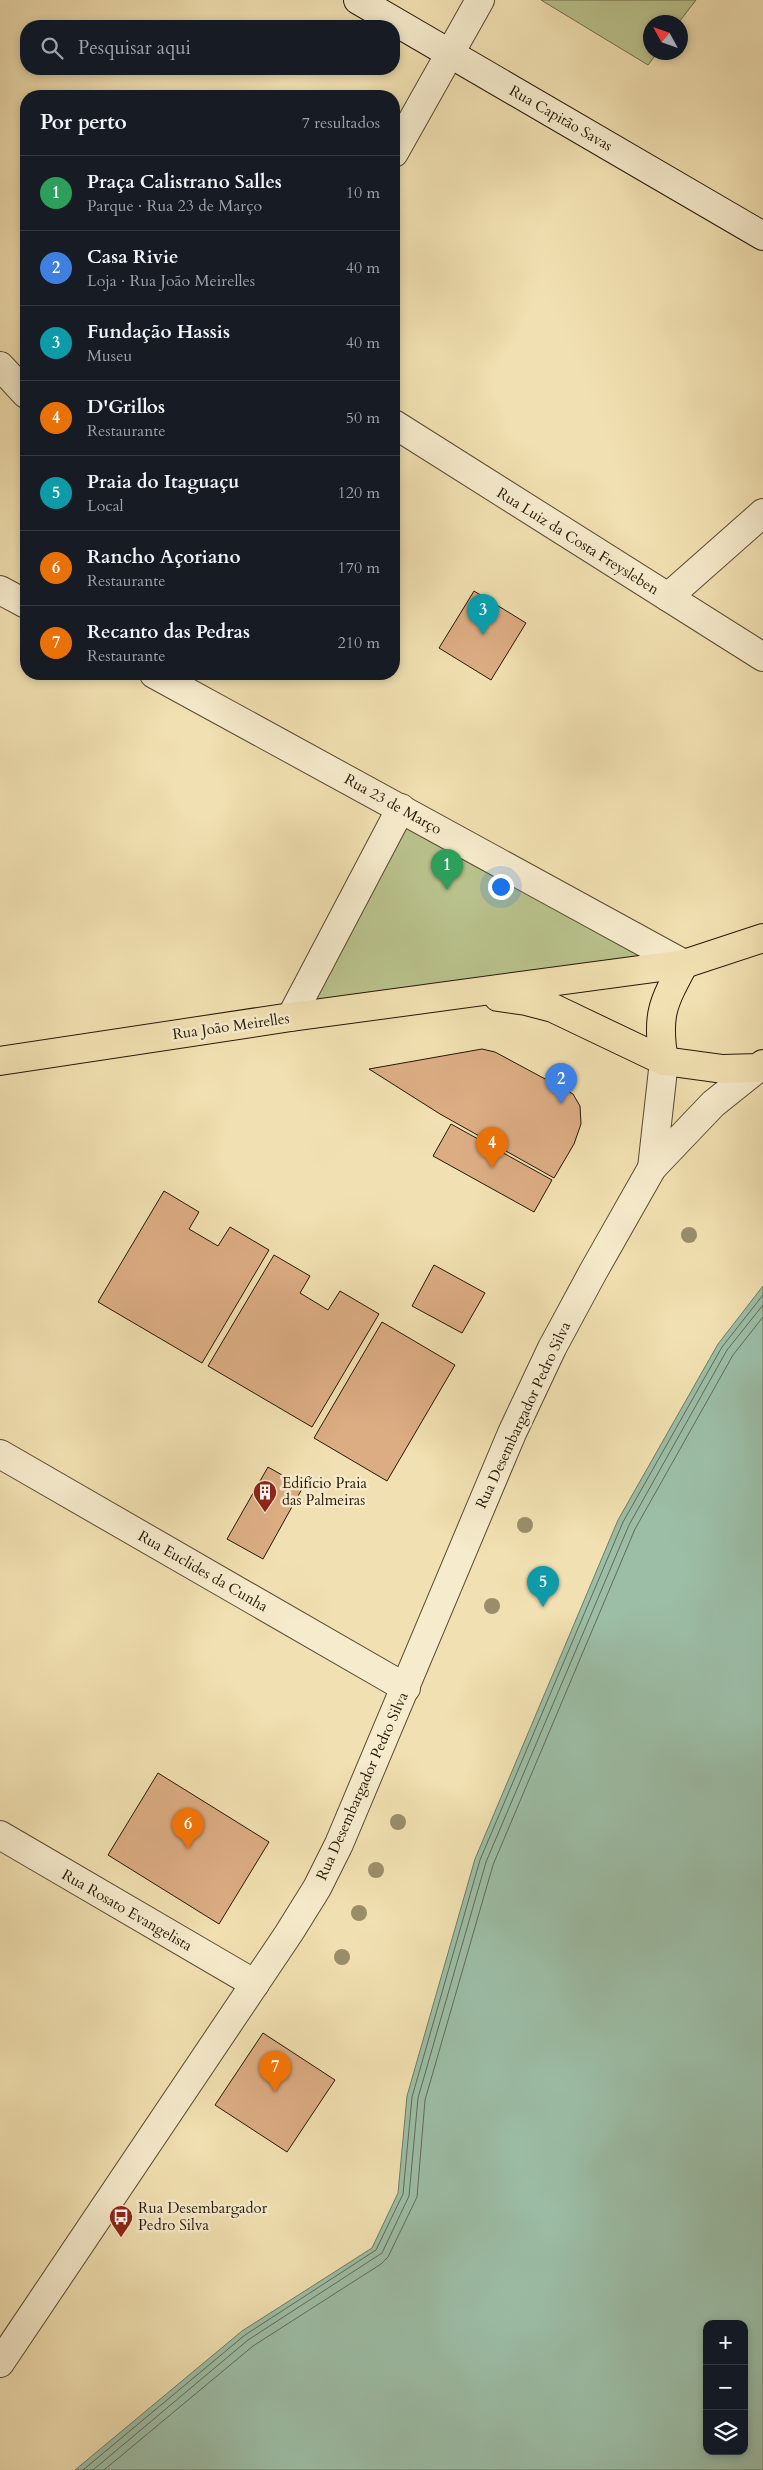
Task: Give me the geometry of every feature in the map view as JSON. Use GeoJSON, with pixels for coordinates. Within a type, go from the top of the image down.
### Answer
{"type":"FeatureCollection","features":[{"type":"Feature","properties":{"kind":"main road"},"geometry":{"type":"LineString","coordinates":[[664,1061],[660,1033],[664,1000],[684,964],[763,938]]}},
{"type":"Feature","properties":{"kind":"main road","name":"Rua João Meirelles"},"geometry":{"type":"LineString","coordinates":[[0,1061],[291,1017],[684,964]]}},
{"type":"Feature","properties":{"kind":"main road","name":"Rua João Meirelles"},"geometry":{"type":"LineString","coordinates":[[462,993],[526,1001],[554,1008],[664,1061]]}},
{"type":"Feature","properties":{"kind":"main road","name":"Rua Desembargador Pedro Silva"},"geometry":{"type":"LineString","coordinates":[[664,1061],[698,1067],[761,1066]]}},
{"type":"Feature","properties":{"kind":"street","name":"Rua Capitão Savas"},"geometry":{"type":"LineString","coordinates":[[358,0],[392,20]]}},
{"type":"Feature","properties":{"kind":"street"},"geometry":{"type":"LineString","coordinates":[[400,142],[480,0]]}},
{"type":"Feature","properties":{"kind":"street","name":"Rua Capitão Savas"},"geometry":{"type":"LineString","coordinates":[[400,25],[763,236]]}},
{"type":"Feature","properties":{"kind":"street"},"geometry":{"type":"LineString","coordinates":[[0,366],[20,388]]}},
{"type":"Feature","properties":{"kind":"street","name":"Rua Luiz da Costa Freysleben"},"geometry":{"type":"LineString","coordinates":[[400,428],[763,657]]}},
{"type":"Feature","properties":{"kind":"street"},"geometry":{"type":"LineString","coordinates":[[668,597],[763,513]]}},
{"type":"Feature","properties":{"kind":"street"},"geometry":{"type":"LineString","coordinates":[[0,590],[20,601]]}},
{"type":"Feature","properties":{"kind":"street","name":"Rua 23 de Março"},"geometry":{"type":"LineString","coordinates":[[165,680],[684,964]]}},
{"type":"Feature","properties":{"kind":"street"},"geometry":{"type":"LineString","coordinates":[[291,1017],[401,808]]}},
{"type":"Feature","properties":{"kind":"street","name":"Rua Desembargador Pedro Silva"},"geometry":{"type":"LineString","coordinates":[[652,1168],[664,1061]]}},
{"type":"Feature","properties":{"kind":"street","name":"Rua Desembargador Pedro Silva"},"geometry":{"type":"LineString","coordinates":[[0,2363],[255,1984],[316,1888],[339,1844],[406,1688],[471,1529],[552,1348],[652,1168],[713,1104],[761,1066]]}},
{"type":"Feature","properties":{"kind":"street","name":"Rua Euclides da Cunha"},"geometry":{"type":"LineString","coordinates":[[0,1454],[406,1688]]}},
{"type":"Feature","properties":{"kind":"street","name":"Rua Rosato Evangelista"},"geometry":{"type":"LineString","coordinates":[[0,1835],[255,1984]]}},
{"type":"Feature","properties":{"kind":"shaded area"},"geometry":{"type":"Polygon","coordinates":[[[541,0],[696,0],[684,15],[643,15],[643,60],[652,60],[648,65],[541,0]]]}},
{"type":"Feature","properties":{"kind":"shaded area"},"geometry":{"type":"Polygon","coordinates":[[[404,826],[648,955],[308,1004],[404,826]]]}},
{"type":"Feature","properties":{"kind":"water"},"geometry":{"type":"Polygon","coordinates":[[[763,1286],[763,2470],[75,2470],[242,2331],[372,2248],[398,2193],[407,2096],[475,1859],[618,1520],[718,1344],[763,1286]]]}},
{"type":"Feature","properties":{"kind":"building"},"geometry":{"type":"Polygon","coordinates":[[[474,591],[526,623],[491,680],[439,648],[474,591]]]}},
{"type":"Feature","properties":{"kind":"building"},"geometry":{"type":"Polygon","coordinates":[[[482,1049],[495,1052],[573,1094],[580,1106],[581,1124],[574,1144],[554,1178],[440,1114],[369,1069],[482,1049]]]}},
{"type":"Feature","properties":{"kind":"building"},"geometry":{"type":"Polygon","coordinates":[[[451,1124],[552,1180],[534,1212],[433,1156],[451,1124]]]}},
{"type":"Feature","properties":{"kind":"building"},"geometry":{"type":"Polygon","coordinates":[[[164,1191],[199,1212],[189,1229],[218,1246],[230,1227],[269,1250],[202,1363],[98,1302],[164,1191]]]}},
{"type":"Feature","properties":{"kind":"building"},"geometry":{"type":"Polygon","coordinates":[[[274,1255],[310,1276],[300,1293],[328,1310],[340,1291],[379,1314],[312,1427],[208,1366],[274,1255]]]}},
{"type":"Feature","properties":{"kind":"building"},"geometry":{"type":"Polygon","coordinates":[[[434,1265],[485,1293],[462,1333],[412,1306],[434,1265]]]}},
{"type":"Feature","properties":{"kind":"building"},"geometry":{"type":"Polygon","coordinates":[[[382,1322],[455,1365],[387,1481],[314,1438],[382,1322]]]}},
{"type":"Feature","properties":{"kind":"building","name":"Edifício Praia das Palmeiras"},"geometry":{"type":"Polygon","coordinates":[[[268,1467],[303,1487],[263,1559],[227,1539],[268,1467]]]}},
{"type":"Feature","properties":{"kind":"building"},"geometry":{"type":"Polygon","coordinates":[[[158,1773],[269,1842],[219,1924],[108,1855],[158,1773]]]}},
{"type":"Feature","properties":{"kind":"building"},"geometry":{"type":"Polygon","coordinates":[[[263,2033],[335,2080],[287,2152],[215,2105],[263,2033]]]}},
{"type":"Feature","properties":{"kind":"place","name":"Fundação Hassis"},"geometry":{"type":"Point","coordinates":[483,635]}},
{"type":"Feature","properties":{"kind":"place","name":"Praça Calistrano Salles"},"geometry":{"type":"Point","coordinates":[447,890]}},
{"type":"Feature","properties":{"kind":"place","name":"Casa Rivie"},"geometry":{"type":"Point","coordinates":[561,1104]}},
{"type":"Feature","properties":{"kind":"place","name":"D'Grillos"},"geometry":{"type":"Point","coordinates":[492,1168]}},
{"type":"Feature","properties":{"kind":"place","name":"Edifício Praia das Palmeiras"},"geometry":{"type":"Point","coordinates":[265,1513]}},
{"type":"Feature","properties":{"kind":"place","name":"Praia do Itaguaçu"},"geometry":{"type":"Point","coordinates":[543,1607]}},
{"type":"Feature","properties":{"kind":"place","name":"Rancho Açoriano"},"geometry":{"type":"Point","coordinates":[188,1849]}},
{"type":"Feature","properties":{"kind":"place","name":"Recanto das Pedras"},"geometry":{"type":"Point","coordinates":[275,2092]}},
{"type":"Feature","properties":{"kind":"place","name":"Rua Desembargador Pedro Silva"},"geometry":{"type":"Point","coordinates":[121,2238]}}]}
